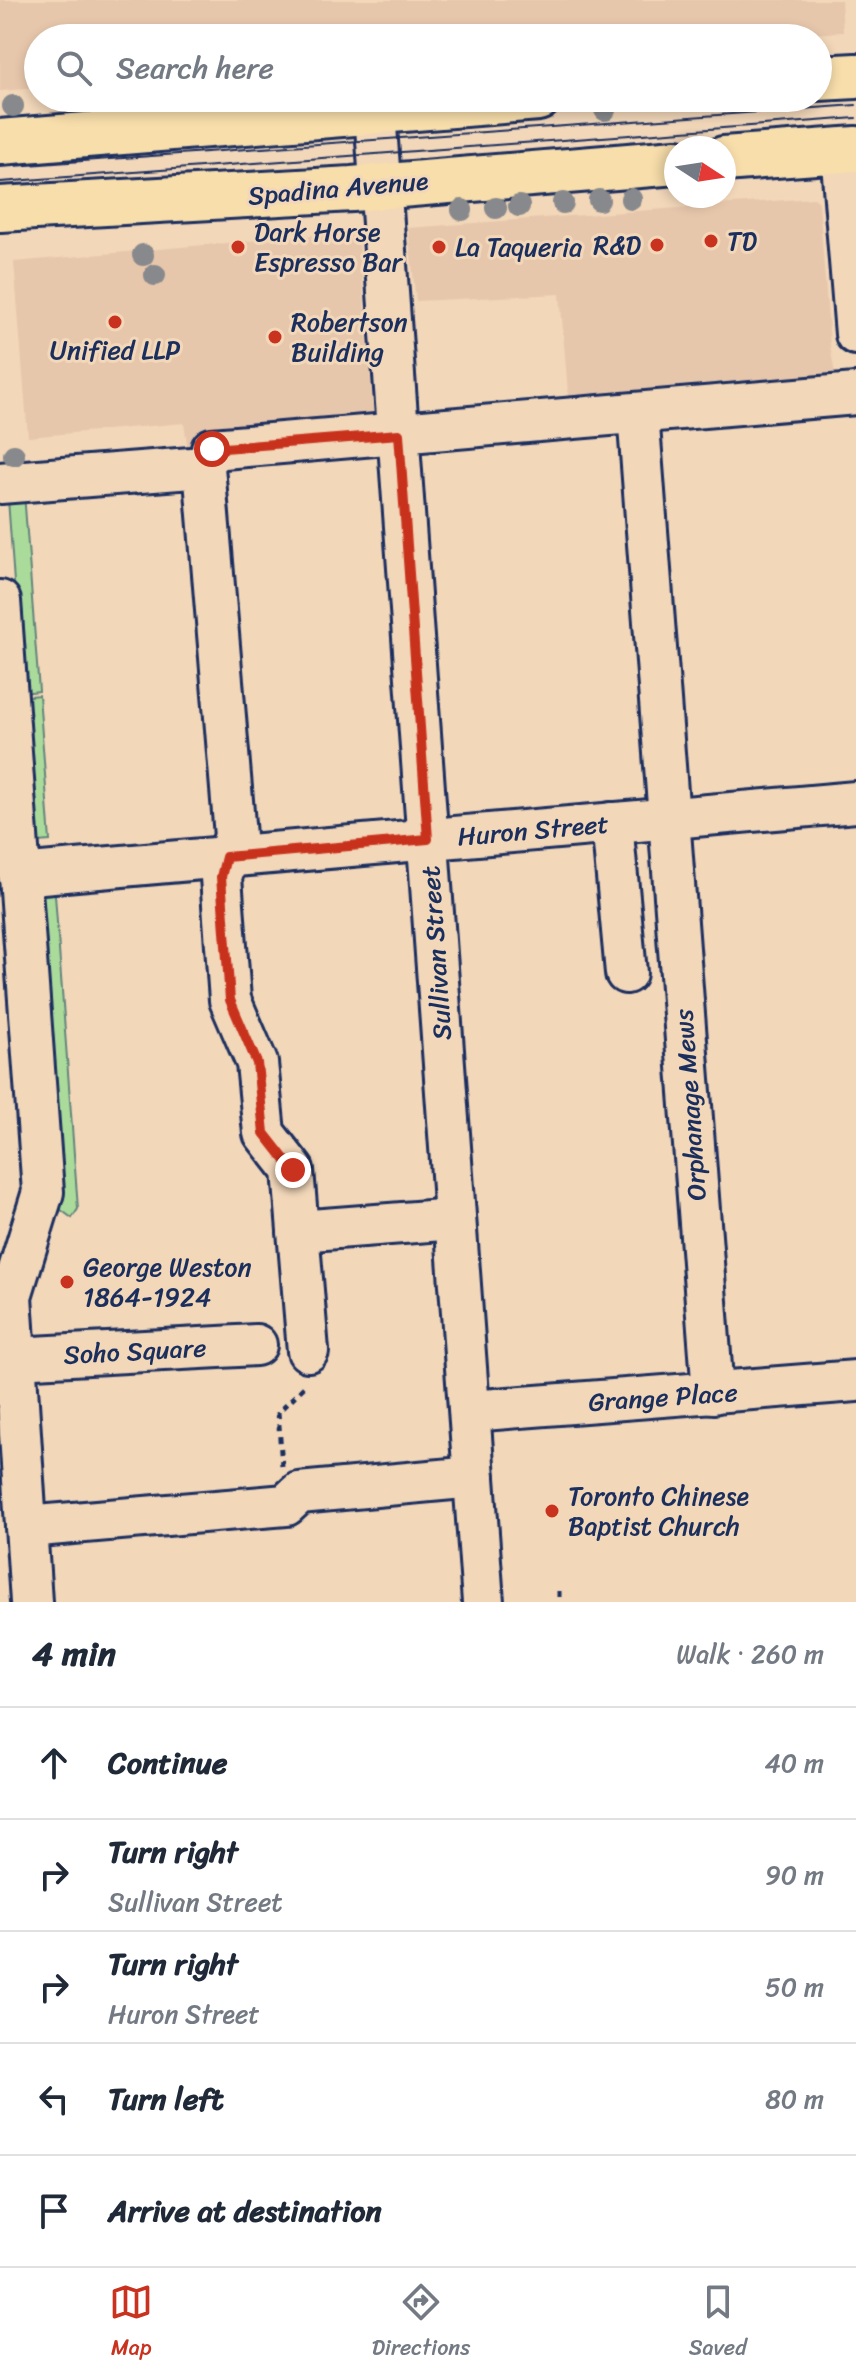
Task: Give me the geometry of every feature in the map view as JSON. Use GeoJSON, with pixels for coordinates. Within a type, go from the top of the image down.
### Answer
{"type":"FeatureCollection","features":[{"type":"Feature","properties":{"kind":"main road"},"geometry":{"type":"LineString","coordinates":[[832,77],[856,76]]}},
{"type":"Feature","properties":{"kind":"main road"},"geometry":{"type":"LineString","coordinates":[[0,142],[380,112]]}},
{"type":"Feature","properties":{"kind":"main road"},"geometry":{"type":"LineString","coordinates":[[736,158],[848,150]]}},
{"type":"Feature","properties":{"kind":"main road","name":"Spadina Avenue"},"geometry":{"type":"LineString","coordinates":[[0,209],[664,163]]}},
{"type":"Feature","properties":{"kind":"street","name":"Sullivan Street"},"geometry":{"type":"LineString","coordinates":[[375,113],[483,1602]]}},
{"type":"Feature","properties":{"kind":"street"},"geometry":{"type":"LineString","coordinates":[[848,150],[856,334]]}},
{"type":"Feature","properties":{"kind":"street"},"geometry":{"type":"LineString","coordinates":[[212,449],[856,394]]}},
{"type":"Feature","properties":{"kind":"street","name":"Orphanage Mews"},"geometry":{"type":"LineString","coordinates":[[638,413],[713,1393]]}},
{"type":"Feature","properties":{"kind":"street"},"geometry":{"type":"LineString","coordinates":[[0,483],[204,467],[235,836],[221,877],[230,1000],[257,1063],[264,1133],[293,1170],[308,1351]]}},
{"type":"Feature","properties":{"kind":"street"},"geometry":{"type":"LineString","coordinates":[[0,601],[43,1192],[14,1243],[11,1296],[31,1602]]}},
{"type":"Feature","properties":{"kind":"street","name":"Huron Street"},"geometry":{"type":"LineString","coordinates":[[19,875],[856,802]]}},
{"type":"Feature","properties":{"kind":"street"},"geometry":{"type":"LineString","coordinates":[[612,823],[626,973]]}},
{"type":"Feature","properties":{"kind":"street"},"geometry":{"type":"LineString","coordinates":[[298,1231],[455,1219]]}},
{"type":"Feature","properties":{"kind":"street","name":"Soho Square"},"geometry":{"type":"LineString","coordinates":[[15,1358],[256,1345]]}},
{"type":"Feature","properties":{"kind":"street","name":"Grange Place"},"geometry":{"type":"LineString","coordinates":[[470,1411],[856,1381]]}},
{"type":"Feature","properties":{"kind":"street"},"geometry":{"type":"LineString","coordinates":[[26,1527],[286,1505],[299,1493],[474,1477]]}},
{"type":"Feature","properties":{"kind":"path"},"geometry":{"type":"LineString","coordinates":[[286,1505],[278,1412],[302,1386],[314,1382],[308,1351]]}},
{"type":"Feature","properties":{"kind":"path"},"geometry":{"type":"LineString","coordinates":[[559,1591],[559,1602]]}},
{"type":"Feature","properties":{"kind":"shaded area"},"geometry":{"type":"Polygon","coordinates":[[[0,0],[841,0],[843,32],[832,33],[832,24],[24,24],[24,89],[0,91],[0,0]]]}},
{"type":"Feature","properties":{"kind":"shaded area"},"geometry":{"type":"Polygon","coordinates":[[[814,198],[819,202],[830,345],[840,404],[571,431],[560,294],[416,301],[408,228],[679,208],[736,208],[736,204],[814,198]]]}},
{"type":"Feature","properties":{"kind":"shaded area"},"geometry":{"type":"Polygon","coordinates":[[[348,232],[359,242],[376,442],[189,457],[184,423],[28,437],[14,262],[348,232]]]}},
{"type":"Feature","properties":{"kind":"green space"},"geometry":{"type":"Polygon","coordinates":[[[24,493],[39,691],[22,693],[8,499],[24,493]]]}},
{"type":"Feature","properties":{"kind":"green space"},"geometry":{"type":"Polygon","coordinates":[[[39,695],[50,841],[37,842],[21,697],[39,695]]]}},
{"type":"Feature","properties":{"kind":"green space"},"geometry":{"type":"Polygon","coordinates":[[[50,888],[55,895],[78,1209],[72,1218],[61,1210],[39,907],[40,896],[50,888]]]}},
{"type":"Feature","properties":{"kind":"tram line"},"geometry":{"type":"LineString","coordinates":[[832,107],[856,105]]}},
{"type":"Feature","properties":{"kind":"tram line"},"geometry":{"type":"LineString","coordinates":[[0,167],[759,112]]}},
{"type":"Feature","properties":{"kind":"tram line"},"geometry":{"type":"LineString","coordinates":[[0,182],[856,118]]}},
{"type":"Feature","properties":{"kind":"place","name":"TD"},"geometry":{"type":"Point","coordinates":[711,241]}},
{"type":"Feature","properties":{"kind":"place","name":"R&D"},"geometry":{"type":"Point","coordinates":[657,245]}},
{"type":"Feature","properties":{"kind":"place","name":"Dark Horse Espresso Bar"},"geometry":{"type":"Point","coordinates":[238,247]}},
{"type":"Feature","properties":{"kind":"place","name":"La Taqueria"},"geometry":{"type":"Point","coordinates":[439,247]}},
{"type":"Feature","properties":{"kind":"place","name":"Unified LLP"},"geometry":{"type":"Point","coordinates":[115,322]}},
{"type":"Feature","properties":{"kind":"place","name":"Robertson Building"},"geometry":{"type":"Point","coordinates":[275,337]}},
{"type":"Feature","properties":{"kind":"place","name":"George Weston 1864-1924"},"geometry":{"type":"Point","coordinates":[67,1282]}},
{"type":"Feature","properties":{"kind":"place","name":"Toronto Chinese Baptist Church"},"geometry":{"type":"Point","coordinates":[552,1511]}},
{"type":"Feature","properties":{"kind":"route"},"geometry":{"type":"LineString","coordinates":[[212,449],[399,434],[428,839],[226,857],[221,877],[230,1000],[257,1063],[264,1133],[293,1170]]}}]}
